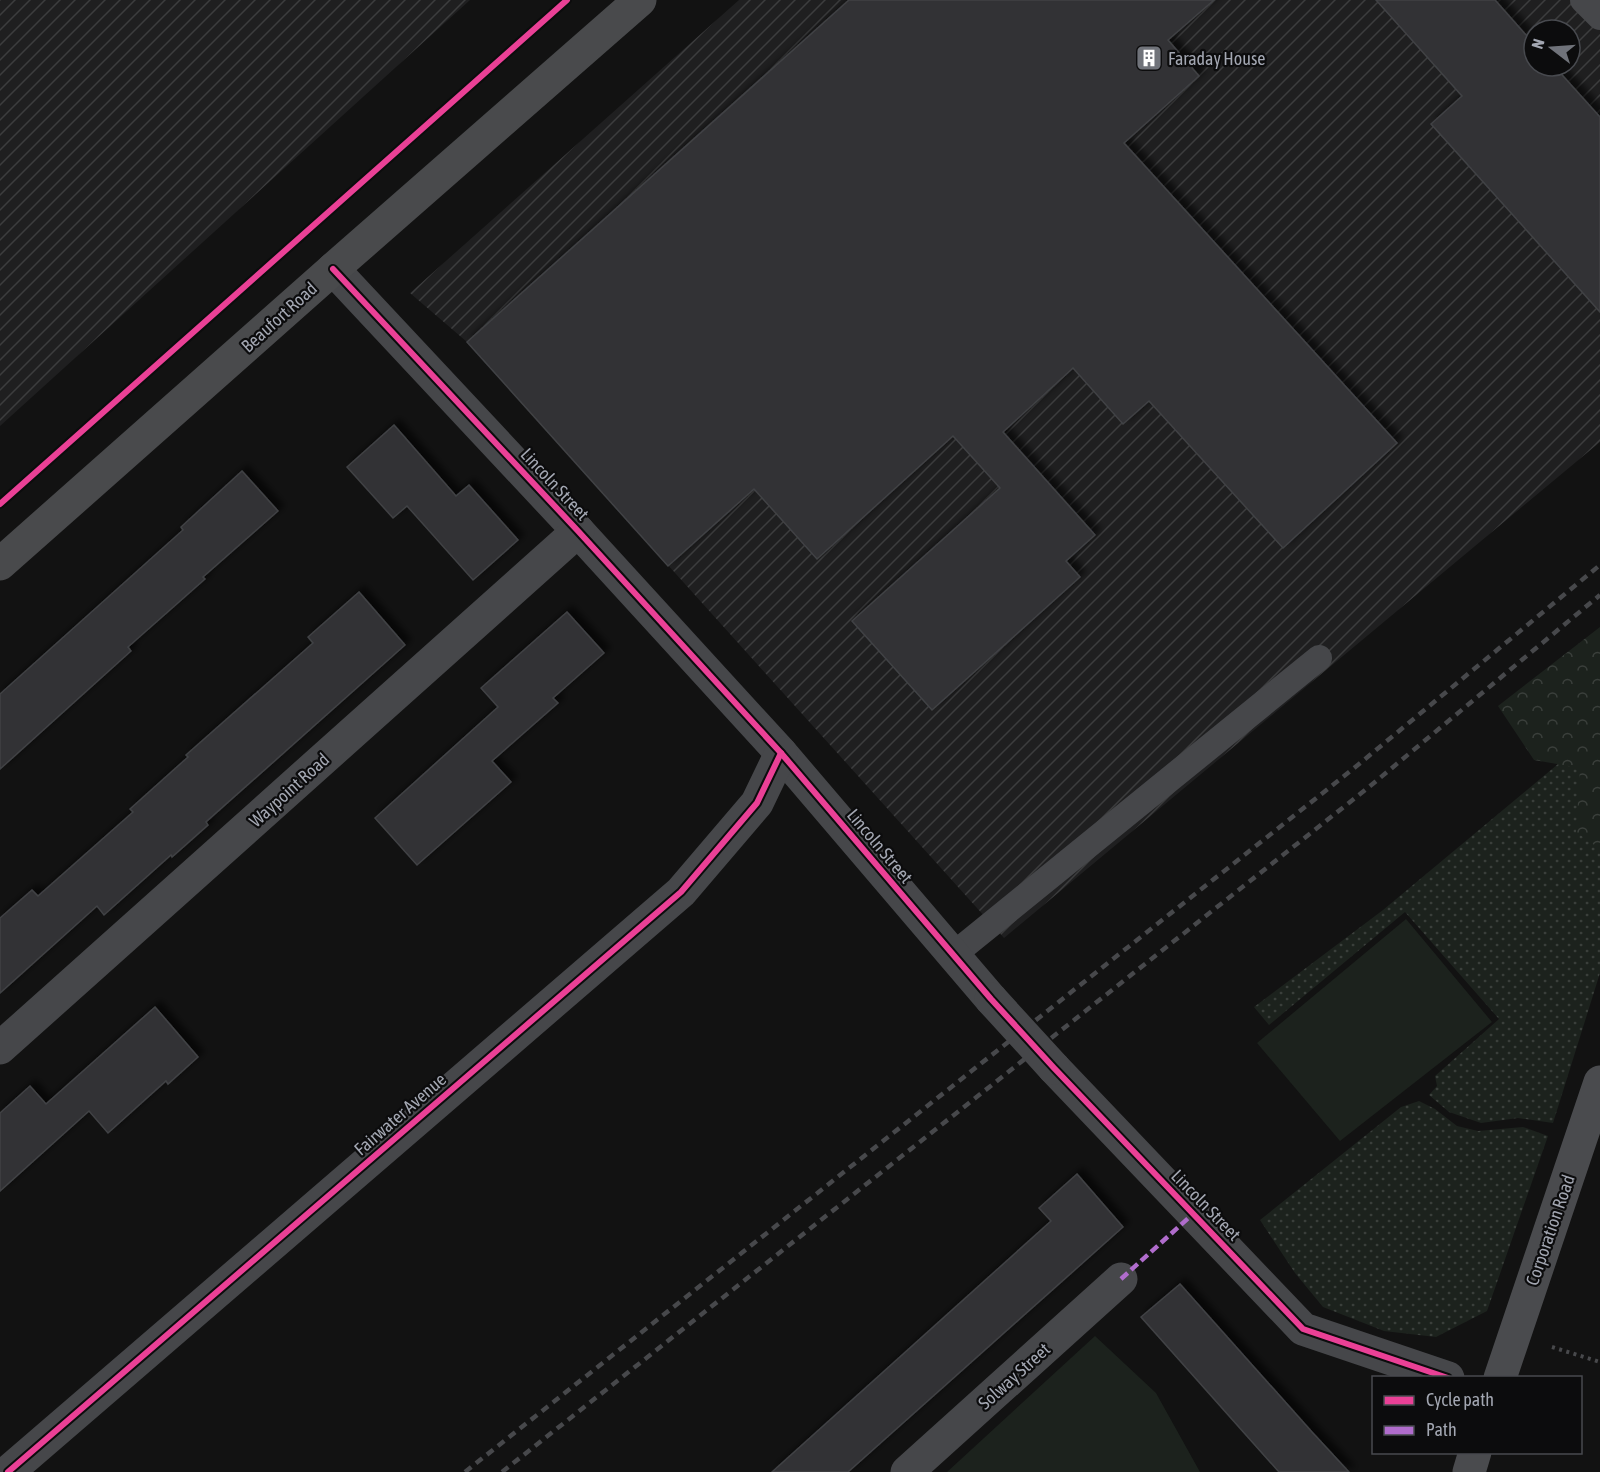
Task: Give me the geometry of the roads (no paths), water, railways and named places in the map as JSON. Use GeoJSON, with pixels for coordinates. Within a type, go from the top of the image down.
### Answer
{"type":"FeatureCollection","features":[{"type":"Feature","properties":{"kind":"main road","name":"Beaufort Road"},"geometry":{"type":"LineString","coordinates":[[0,564],[333,268],[640,0]]}},
{"type":"Feature","properties":{"kind":"street","name":"Lincoln Street"},"geometry":{"type":"LineString","coordinates":[[333,268],[781,753],[991,999],[1054,1068],[1303,1329],[1445,1376]]}},
{"type":"Feature","properties":{"kind":"street","name":"Waypoint Road"},"geometry":{"type":"LineString","coordinates":[[0,1048],[578,531]]}},
{"type":"Feature","properties":{"kind":"street","name":"Fairwater Avenue"},"geometry":{"type":"LineString","coordinates":[[8,1472],[681,892],[757,803],[781,753]]}},
{"type":"Feature","properties":{"kind":"street","name":"Corporation Road"},"geometry":{"type":"LineString","coordinates":[[1500,1376],[1600,1082]]}},
{"type":"Feature","properties":{"kind":"street","name":"Solway Street"},"geometry":{"type":"LineString","coordinates":[[907,1472],[1121,1279]]}},
{"type":"Feature","properties":{"kind":"street"},"geometry":{"type":"LineString","coordinates":[[1469,1472],[1474,1454]]}},
{"type":"Feature","properties":{"kind":"lane"},"geometry":{"type":"LineString","coordinates":[[1583,0],[1600,17]]}},
{"type":"Feature","properties":{"kind":"lane"},"geometry":{"type":"LineString","coordinates":[[953,955],[1319,658]]}},
{"type":"Feature","properties":{"kind":"railway"},"geometry":{"type":"LineString","coordinates":[[465,1472],[1353,769],[1600,565]]}},
{"type":"Feature","properties":{"kind":"railway"},"geometry":{"type":"LineString","coordinates":[[502,1472],[1369,787],[1600,595]]}},
{"type":"Feature","properties":{"kind":"place","name":"Faraday House"},"geometry":{"type":"Point","coordinates":[1149,58]}}]}
